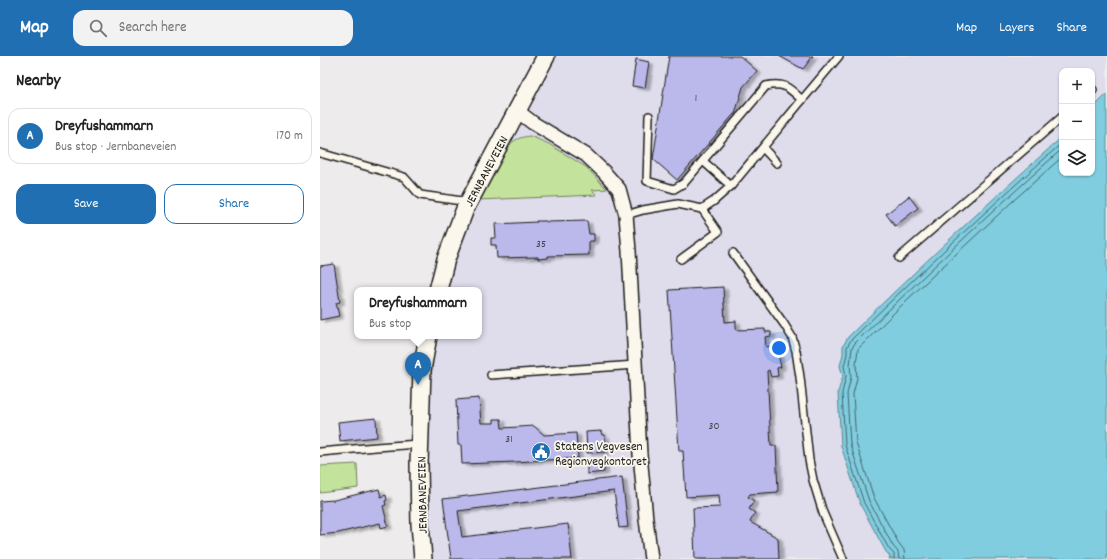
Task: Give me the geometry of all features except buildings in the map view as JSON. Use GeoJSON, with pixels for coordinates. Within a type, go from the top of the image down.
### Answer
{"type":"FeatureCollection","features":[{"type":"Feature","properties":{"kind":"street","name":"JERNBANEVEIEN"},"geometry":{"type":"LineString","coordinates":[[439,287],[446,260],[469,202],[516,110],[546,56]]}},
{"type":"Feature","properties":{"kind":"street"},"geometry":{"type":"LineString","coordinates":[[516,110],[533,123],[586,155],[604,172],[619,190],[626,216],[636,365],[640,454],[651,559]]}},
{"type":"Feature","properties":{"kind":"street","name":"JERNBANEVEIEN"},"geometry":{"type":"LineString","coordinates":[[423,559],[420,524],[420,444],[422,370],[427,339]]}},
{"type":"Feature","properties":{"kind":"lane"},"geometry":{"type":"LineString","coordinates":[[702,209],[731,186],[839,56]]}},
{"type":"Feature","properties":{"kind":"lane"},"geometry":{"type":"LineString","coordinates":[[649,116],[647,181],[674,189],[684,183],[766,86],[778,84],[789,89],[802,100]]}},
{"type":"Feature","properties":{"kind":"lane"},"geometry":{"type":"LineString","coordinates":[[899,258],[1059,120]]}},
{"type":"Feature","properties":{"kind":"lane"},"geometry":{"type":"LineString","coordinates":[[763,148],[777,163]]}},
{"type":"Feature","properties":{"kind":"lane"},"geometry":{"type":"LineString","coordinates":[[320,153],[404,177],[420,195],[469,202]]}},
{"type":"Feature","properties":{"kind":"lane"},"geometry":{"type":"LineString","coordinates":[[703,161],[731,186]]}},
{"type":"Feature","properties":{"kind":"lane"},"geometry":{"type":"LineString","coordinates":[[626,216],[644,210],[678,204],[702,209],[718,232],[682,259]]}},
{"type":"Feature","properties":{"kind":"lane"},"geometry":{"type":"LineString","coordinates":[[733,253],[792,337],[798,364],[808,460],[823,513],[843,559]]}},
{"type":"Feature","properties":{"kind":"lane"},"geometry":{"type":"LineString","coordinates":[[491,374],[636,365]]}},
{"type":"Feature","properties":{"kind":"lane"},"geometry":{"type":"LineString","coordinates":[[320,452],[420,444]]}},
{"type":"Feature","properties":{"kind":"shaded area"},"geometry":{"type":"Polygon","coordinates":[[[546,56],[1107,56],[1107,94],[1095,106],[1095,68],[1059,68],[1059,140],[1004,189],[843,346],[840,366],[843,376],[838,392],[841,446],[860,504],[886,552],[890,556],[889,559],[423,559],[428,339],[482,339],[482,287],[439,287],[446,259],[546,56]]]}},
{"type":"Feature","properties":{"kind":"green space"},"geometry":{"type":"Polygon","coordinates":[[[530,136],[549,144],[586,167],[607,189],[592,190],[597,195],[477,200],[508,146],[518,139],[530,136]]]}},
{"type":"Feature","properties":{"kind":"green space"},"geometry":{"type":"Polygon","coordinates":[[[357,464],[358,488],[320,493],[320,466],[357,464]]]}},
{"type":"Feature","properties":{"kind":"water"},"geometry":{"type":"Polygon","coordinates":[[[1107,94],[1107,559],[889,559],[890,556],[886,552],[860,504],[841,446],[838,392],[843,376],[840,366],[843,346],[848,337],[900,286],[1059,140],[1059,176],[1095,176],[1095,106],[1107,94]]]}},
{"type":"Feature","properties":{"kind":"place","name":"Dreyfushammarn"},"geometry":{"type":"Point","coordinates":[418,385]}},
{"type":"Feature","properties":{"kind":"place","name":"Statens Vegvesen Regionvegkontoret"},"geometry":{"type":"Point","coordinates":[541,452]}}]}
